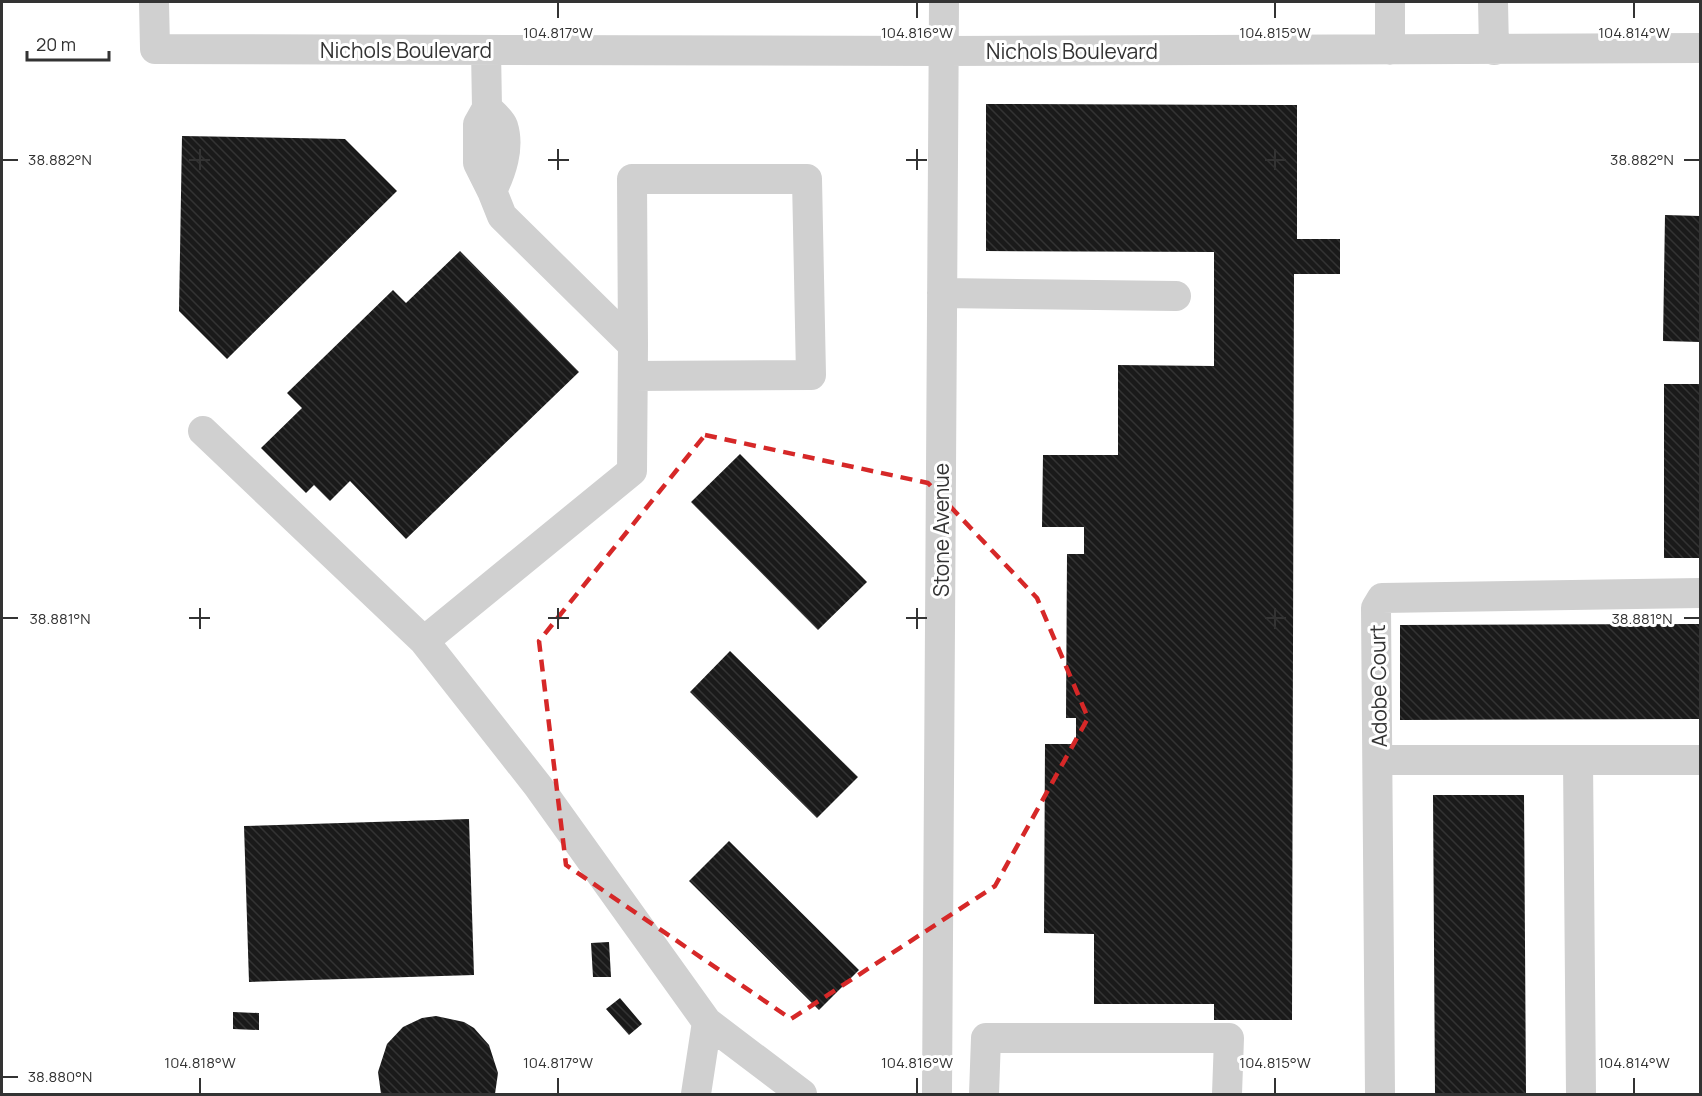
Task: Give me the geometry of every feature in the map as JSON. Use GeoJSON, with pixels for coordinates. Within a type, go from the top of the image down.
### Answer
{"type":"FeatureCollection","features":[{"type":"Feature","properties":{"kind":"street","name":"Nichols Boulevard"},"geometry":{"type":"LineString","coordinates":[[154,2],[155,49],[943,51],[1701,48]]}},
{"type":"Feature","properties":{"kind":"street","name":"Stone Avenue"},"geometry":{"type":"LineString","coordinates":[[937,1095],[944,2]]}},
{"type":"Feature","properties":{"kind":"street"},"geometry":{"type":"LineString","coordinates":[[1390,2],[1390,50]]}},
{"type":"Feature","properties":{"kind":"street"},"geometry":{"type":"LineString","coordinates":[[1493,2],[1494,50]]}},
{"type":"Feature","properties":{"kind":"street"},"geometry":{"type":"LineString","coordinates":[[486,50],[487,108],[478,124],[478,163],[502,216],[633,345]]}},
{"type":"Feature","properties":{"kind":"street"},"geometry":{"type":"LineString","coordinates":[[424,641],[632,471],[632,178],[807,178],[811,375],[633,376]]}},
{"type":"Feature","properties":{"kind":"street"},"geometry":{"type":"LineString","coordinates":[[942,293],[1176,296]]}},
{"type":"Feature","properties":{"kind":"street"},"geometry":{"type":"LineString","coordinates":[[203,431],[424,641],[537,786],[707,1022],[802,1095]]}},
{"type":"Feature","properties":{"kind":"street","name":"Adobe Court"},"geometry":{"type":"LineString","coordinates":[[1380,1095],[1376,608],[1382,598],[1701,593]]}},
{"type":"Feature","properties":{"kind":"street"},"geometry":{"type":"LineString","coordinates":[[1379,760],[1701,760]]}},
{"type":"Feature","properties":{"kind":"street"},"geometry":{"type":"LineString","coordinates":[[1578,760],[1581,1095]]}},
{"type":"Feature","properties":{"kind":"street"},"geometry":{"type":"LineString","coordinates":[[696,1095],[707,1022]]}},
{"type":"Feature","properties":{"kind":"street"},"geometry":{"type":"LineString","coordinates":[[984,1095],[986,1038],[1229,1038],[1227,1095]]}},
{"type":"Feature","properties":{"kind":"highlighted area"},"geometry":{"type":"Polygon","coordinates":[[[705,435],[928,483],[1037,598],[1088,718],[995,886],[791,1019],[566,865],[539,641],[705,435]]]}},
{"type":"Feature","properties":{"kind":"building"},"geometry":{"type":"Polygon","coordinates":[[[986,104],[1297,105],[1297,239],[1340,239],[1340,274],[1294,274],[1292,1020],[1214,1020],[1214,1004],[1094,1004],[1094,934],[1044,933],[1045,744],[1076,744],[1076,718],[1066,718],[1067,554],[1084,554],[1084,527],[1042,527],[1043,455],[1118,455],[1118,365],[1214,366],[1214,252],[986,251],[986,104]]]}},
{"type":"Feature","properties":{"kind":"building"},"geometry":{"type":"Polygon","coordinates":[[[182,136],[345,139],[397,191],[227,359],[179,311],[182,136]]]}},
{"type":"Feature","properties":{"kind":"building"},"geometry":{"type":"Polygon","coordinates":[[[1665,215],[1700,216],[1700,342],[1663,341],[1665,215]]]}},
{"type":"Feature","properties":{"kind":"building"},"geometry":{"type":"Polygon","coordinates":[[[460,251],[579,372],[406,539],[350,481],[330,501],[314,485],[306,493],[261,448],[302,408],[287,393],[393,290],[406,303],[460,251]]]}},
{"type":"Feature","properties":{"kind":"building"},"geometry":{"type":"Polygon","coordinates":[[[1664,384],[1700,384],[1700,558],[1664,558],[1664,384]]]}},
{"type":"Feature","properties":{"kind":"building"},"geometry":{"type":"Polygon","coordinates":[[[740,454],[867,582],[818,630],[691,502],[740,454]]]}},
{"type":"Feature","properties":{"kind":"building"},"geometry":{"type":"Polygon","coordinates":[[[1700,624],[1700,719],[1400,720],[1400,625],[1700,624]]]}},
{"type":"Feature","properties":{"kind":"building"},"geometry":{"type":"Polygon","coordinates":[[[730,651],[858,777],[817,818],[690,692],[730,651]]]}},
{"type":"Feature","properties":{"kind":"building"},"geometry":{"type":"Polygon","coordinates":[[[1433,795],[1524,795],[1526,1094],[1435,1094],[1433,795]]]}},
{"type":"Feature","properties":{"kind":"building"},"geometry":{"type":"Polygon","coordinates":[[[469,819],[474,975],[249,982],[244,826],[469,819]]]}},
{"type":"Feature","properties":{"kind":"building"},"geometry":{"type":"Polygon","coordinates":[[[729,841],[859,970],[819,1010],[689,881],[729,841]]]}},
{"type":"Feature","properties":{"kind":"building"},"geometry":{"type":"Polygon","coordinates":[[[609,942],[611,977],[593,977],[591,943],[609,942]]]}},
{"type":"Feature","properties":{"kind":"building"},"geometry":{"type":"Polygon","coordinates":[[[620,998],[642,1024],[629,1035],[606,1009],[620,998]]]}},
{"type":"Feature","properties":{"kind":"building"},"geometry":{"type":"Polygon","coordinates":[[[233,1012],[259,1013],[259,1030],[233,1029],[233,1012]]]}},
{"type":"Feature","properties":{"kind":"building"},"geometry":{"type":"Polygon","coordinates":[[[436,1016],[464,1022],[474,1028],[489,1045],[498,1073],[495,1094],[381,1094],[378,1072],[387,1044],[403,1027],[422,1018],[436,1016]]]}}]}
